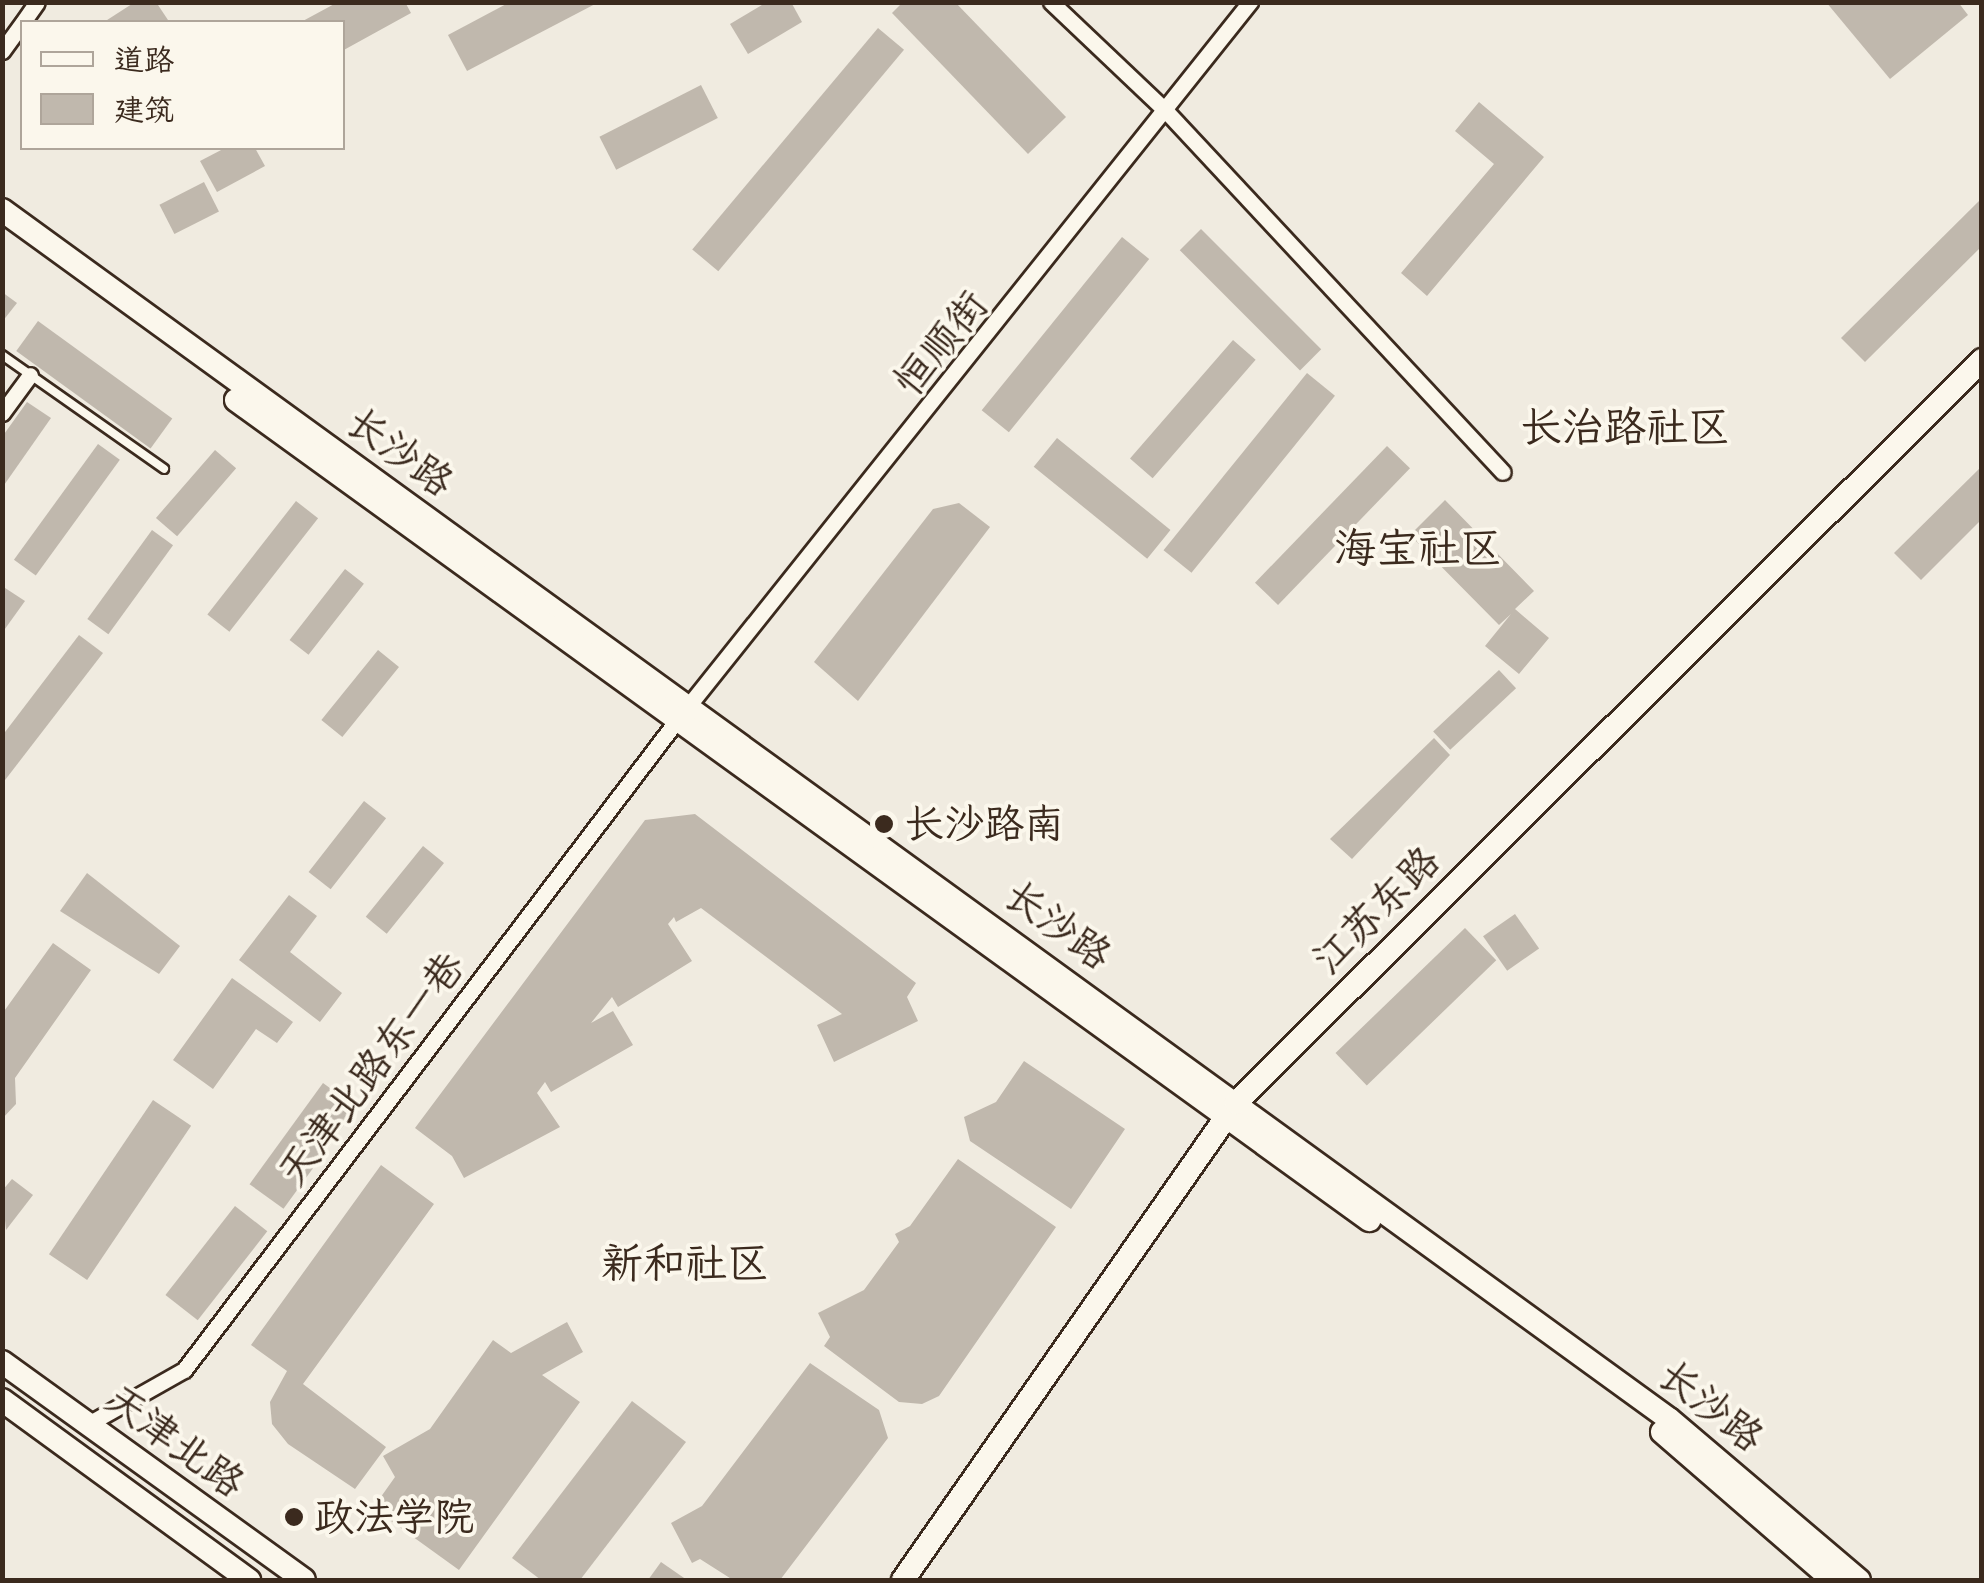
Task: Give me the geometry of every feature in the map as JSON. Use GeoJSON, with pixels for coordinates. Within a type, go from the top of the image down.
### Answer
{"type":"FeatureCollection","features":[{"type":"Feature","properties":{"kind":"street"},"geometry":{"type":"LineString","coordinates":[[1051,2],[1167,112],[1504,472]]}},
{"type":"Feature","properties":{"kind":"street","name":"恒顺街"},"geometry":{"type":"LineString","coordinates":[[683,713],[1167,112],[1250,2]]}},
{"type":"Feature","properties":{"kind":"street"},"geometry":{"type":"LineString","coordinates":[[2,51],[20,27]]}},
{"type":"Feature","properties":{"kind":"street","name":"长沙路"},"geometry":{"type":"LineString","coordinates":[[2,210],[683,713]]}},
{"type":"Feature","properties":{"kind":"street","name":"长沙路"},"geometry":{"type":"LineString","coordinates":[[2,228],[683,713],[1231,1110],[1669,1419],[1860,1580]]}},
{"type":"Feature","properties":{"kind":"street","name":"江苏东路"},"geometry":{"type":"LineString","coordinates":[[903,1580],[1231,1110],[1982,360]]}},
{"type":"Feature","properties":{"kind":"street"},"geometry":{"type":"LineString","coordinates":[[2,412],[30,375]]}},
{"type":"Feature","properties":{"kind":"street","name":"天津北路东一巷"},"geometry":{"type":"LineString","coordinates":[[88,1424],[184,1370],[683,713]]}},
{"type":"Feature","properties":{"kind":"street","name":"长沙路"},"geometry":{"type":"LineString","coordinates":[[1231,1110],[1660,1431],[1833,1580]]}},
{"type":"Feature","properties":{"kind":"street","name":"天津北路"},"geometry":{"type":"LineString","coordinates":[[2,1362],[304,1580]]}},
{"type":"Feature","properties":{"kind":"street","name":"天津北路"},"geometry":{"type":"LineString","coordinates":[[2,1400],[249,1580]]}},
{"type":"Feature","properties":{"kind":"lane"},"geometry":{"type":"LineString","coordinates":[[2,355],[164,468]]}},
{"type":"Feature","properties":{"kind":"building"},"geometry":{"type":"Polygon","coordinates":[[[135,2],[156,2],[168,20],[107,20],[135,2]]]}},
{"type":"Feature","properties":{"kind":"building"},"geometry":{"type":"Polygon","coordinates":[[[338,2],[405,2],[411,13],[345,49],[345,20],[305,20],[338,2]]]}},
{"type":"Feature","properties":{"kind":"building"},"geometry":{"type":"Polygon","coordinates":[[[510,2],[599,2],[467,71],[448,35],[510,2]]]}},
{"type":"Feature","properties":{"kind":"building"},"geometry":{"type":"Polygon","coordinates":[[[767,2],[791,2],[802,22],[748,54],[730,24],[767,2]]]}},
{"type":"Feature","properties":{"kind":"building"},"geometry":{"type":"Polygon","coordinates":[[[903,2],[955,2],[1066,117],[1028,154],[892,13],[903,2]]]}},
{"type":"Feature","properties":{"kind":"building"},"geometry":{"type":"Polygon","coordinates":[[[1826,2],[1958,2],[1968,15],[1890,79],[1826,2]]]}},
{"type":"Feature","properties":{"kind":"building"},"geometry":{"type":"Polygon","coordinates":[[[878,28],[904,50],[718,271],[692,249],[878,28]]]}},
{"type":"Feature","properties":{"kind":"building"},"geometry":{"type":"Polygon","coordinates":[[[701,85],[718,118],[616,170],[599,137],[701,85]]]}},
{"type":"Feature","properties":{"kind":"building"},"geometry":{"type":"Polygon","coordinates":[[[1479,102],[1544,157],[1427,296],[1401,273],[1494,164],[1455,131],[1479,102]]]}},
{"type":"Feature","properties":{"kind":"building"},"geometry":{"type":"Polygon","coordinates":[[[221,150],[256,150],[265,166],[217,192],[200,161],[221,150]]]}},
{"type":"Feature","properties":{"kind":"building"},"geometry":{"type":"Polygon","coordinates":[[[204,182],[219,211],[174,234],[159,205],[204,182]]]}},
{"type":"Feature","properties":{"kind":"building"},"geometry":{"type":"Polygon","coordinates":[[[1982,198],[1982,246],[1865,362],[1841,338],[1982,198]]]}},
{"type":"Feature","properties":{"kind":"building"},"geometry":{"type":"Polygon","coordinates":[[[1201,229],[1321,349],[1300,370],[1180,250],[1201,229]]]}},
{"type":"Feature","properties":{"kind":"building"},"geometry":{"type":"Polygon","coordinates":[[[1122,237],[1149,259],[1009,432],[982,410],[1122,237]]]}},
{"type":"Feature","properties":{"kind":"building"},"geometry":{"type":"Polygon","coordinates":[[[2,292],[17,303],[2,322],[2,292]]]}},
{"type":"Feature","properties":{"kind":"building"},"geometry":{"type":"Polygon","coordinates":[[[38,321],[172,419],[151,449],[16,351],[38,321]]]}},
{"type":"Feature","properties":{"kind":"building"},"geometry":{"type":"Polygon","coordinates":[[[1233,340],[1256,360],[1153,478],[1130,458],[1233,340]]]}},
{"type":"Feature","properties":{"kind":"building"},"geometry":{"type":"Polygon","coordinates":[[[1307,373],[1335,396],[1191,573],[1164,550],[1307,373]]]}},
{"type":"Feature","properties":{"kind":"building"},"geometry":{"type":"Polygon","coordinates":[[[27,402],[51,418],[2,488],[2,437],[27,402]]]}},
{"type":"Feature","properties":{"kind":"building"},"geometry":{"type":"Polygon","coordinates":[[[1057,438],[1170,530],[1147,559],[1034,467],[1057,438]]]}},
{"type":"Feature","properties":{"kind":"building"},"geometry":{"type":"Polygon","coordinates":[[[98,444],[120,460],[36,576],[14,560],[98,444]]]}},
{"type":"Feature","properties":{"kind":"building"},"geometry":{"type":"Polygon","coordinates":[[[1387,446],[1410,468],[1278,605],[1255,583],[1387,446]]]}},
{"type":"Feature","properties":{"kind":"building"},"geometry":{"type":"Polygon","coordinates":[[[215,450],[236,468],[177,536],[156,518],[215,450]]]}},
{"type":"Feature","properties":{"kind":"building"},"geometry":{"type":"Polygon","coordinates":[[[1982,466],[1982,519],[1921,580],[1894,553],[1982,466]]]}},
{"type":"Feature","properties":{"kind":"building"},"geometry":{"type":"Polygon","coordinates":[[[1445,500],[1534,591],[1515,609],[1549,638],[1519,674],[1485,646],[1511,614],[1499,625],[1410,535],[1445,500]]]}},
{"type":"Feature","properties":{"kind":"building"},"geometry":{"type":"Polygon","coordinates":[[[296,501],[318,518],[229,632],[207,614],[296,501]]]}},
{"type":"Feature","properties":{"kind":"building"},"geometry":{"type":"Polygon","coordinates":[[[959,503],[990,527],[858,701],[814,662],[933,509],[959,503]]]}},
{"type":"Feature","properties":{"kind":"building"},"geometry":{"type":"Polygon","coordinates":[[[152,530],[173,545],[108,634],[87,619],[152,530]]]}},
{"type":"Feature","properties":{"kind":"building"},"geometry":{"type":"Polygon","coordinates":[[[345,569],[364,584],[309,655],[290,640],[345,569]]]}},
{"type":"Feature","properties":{"kind":"building"},"geometry":{"type":"Polygon","coordinates":[[[2,586],[25,601],[2,633],[2,586]]]}},
{"type":"Feature","properties":{"kind":"building"},"geometry":{"type":"Polygon","coordinates":[[[79,635],[103,653],[2,784],[2,736],[79,635]]]}},
{"type":"Feature","properties":{"kind":"building"},"geometry":{"type":"Polygon","coordinates":[[[378,650],[399,667],[342,737],[321,720],[378,650]]]}},
{"type":"Feature","properties":{"kind":"building"},"geometry":{"type":"Polygon","coordinates":[[[1499,670],[1516,688],[1450,750],[1433,731],[1499,670]]]}},
{"type":"Feature","properties":{"kind":"building"},"geometry":{"type":"Polygon","coordinates":[[[1434,738],[1450,755],[1352,859],[1330,839],[1434,738]]]}},
{"type":"Feature","properties":{"kind":"building"},"geometry":{"type":"Polygon","coordinates":[[[364,801],[386,818],[331,889],[309,872],[364,801]]]}},
{"type":"Feature","properties":{"kind":"building"},"geometry":{"type":"Polygon","coordinates":[[[695,814],[916,983],[907,997],[918,1021],[834,1062],[817,1025],[842,1014],[701,908],[676,922],[674,917],[668,924],[692,961],[618,1007],[612,997],[591,1023],[613,1011],[633,1045],[551,1092],[545,1082],[537,1093],[560,1127],[464,1178],[452,1156],[415,1128],[645,820],[695,814]]]}},
{"type":"Feature","properties":{"kind":"building"},"geometry":{"type":"Polygon","coordinates":[[[423,846],[444,863],[387,934],[366,917],[423,846]]]}},
{"type":"Feature","properties":{"kind":"building"},"geometry":{"type":"Polygon","coordinates":[[[87,873],[180,946],[159,974],[60,911],[87,873]]]}},
{"type":"Feature","properties":{"kind":"building"},"geometry":{"type":"Polygon","coordinates":[[[289,895],[317,916],[290,952],[342,993],[320,1022],[239,960],[289,895]]]}},
{"type":"Feature","properties":{"kind":"building"},"geometry":{"type":"Polygon","coordinates":[[[1515,914],[1539,948],[1507,971],[1483,936],[1515,914]]]}},
{"type":"Feature","properties":{"kind":"building"},"geometry":{"type":"Polygon","coordinates":[[[1465,928],[1496,960],[1367,1085],[1336,1053],[1465,928]]]}},
{"type":"Feature","properties":{"kind":"building"},"geometry":{"type":"Polygon","coordinates":[[[53,943],[91,970],[15,1078],[16,1104],[2,1119],[2,1014],[53,943]]]}},
{"type":"Feature","properties":{"kind":"building"},"geometry":{"type":"Polygon","coordinates":[[[232,978],[293,1022],[277,1043],[256,1029],[213,1089],[173,1060],[232,978]]]}},
{"type":"Feature","properties":{"kind":"building"},"geometry":{"type":"Polygon","coordinates":[[[1024,1061],[1125,1129],[1071,1209],[970,1141],[964,1117],[996,1102],[1024,1061]]]}},
{"type":"Feature","properties":{"kind":"building"},"geometry":{"type":"Polygon","coordinates":[[[323,1083],[357,1108],[284,1209],[250,1184],[323,1083]]]}},
{"type":"Feature","properties":{"kind":"building"},"geometry":{"type":"Polygon","coordinates":[[[153,1100],[191,1126],[87,1280],[49,1254],[153,1100]]]}},
{"type":"Feature","properties":{"kind":"building"},"geometry":{"type":"Polygon","coordinates":[[[958,1159],[1056,1227],[939,1396],[922,1404],[899,1402],[824,1346],[830,1337],[818,1313],[864,1290],[899,1242],[895,1234],[910,1226],[958,1159]]]}},
{"type":"Feature","properties":{"kind":"building"},"geometry":{"type":"Polygon","coordinates":[[[381,1165],[434,1204],[303,1384],[386,1447],[355,1489],[288,1444],[272,1424],[270,1402],[287,1371],[251,1345],[381,1165]]]}},
{"type":"Feature","properties":{"kind":"building"},"geometry":{"type":"Polygon","coordinates":[[[12,1179],[33,1195],[6,1230],[2,1191],[12,1179]]]}},
{"type":"Feature","properties":{"kind":"building"},"geometry":{"type":"Polygon","coordinates":[[[235,1206],[267,1231],[198,1320],[165,1295],[235,1206]]]}},
{"type":"Feature","properties":{"kind":"building"},"geometry":{"type":"Polygon","coordinates":[[[567,1322],[583,1352],[542,1375],[580,1402],[459,1570],[373,1508],[395,1477],[383,1456],[430,1429],[493,1340],[511,1353],[567,1322]]]}},
{"type":"Feature","properties":{"kind":"building"},"geometry":{"type":"Polygon","coordinates":[[[810,1363],[879,1410],[888,1438],[780,1580],[733,1580],[700,1559],[692,1563],[671,1523],[702,1506],[810,1363]]]}},
{"type":"Feature","properties":{"kind":"building"},"geometry":{"type":"Polygon","coordinates":[[[632,1401],[686,1442],[580,1580],[541,1580],[512,1558],[632,1401]]]}},
{"type":"Feature","properties":{"kind":"building"},"geometry":{"type":"Polygon","coordinates":[[[661,1562],[687,1580],[648,1580],[661,1562]]]}},
{"type":"Feature","properties":{"kind":"place","name":"长沙路南"},"geometry":{"type":"Point","coordinates":[884,824]}},
{"type":"Feature","properties":{"kind":"place","name":"政法学院"},"geometry":{"type":"Point","coordinates":[294,1517]}},
{"type":"Feature","properties":{"kind":"district","name":"长治路社区"},"geometry":{"type":"Point","coordinates":[1625,428]}},
{"type":"Feature","properties":{"kind":"district","name":"海宝社区"},"geometry":{"type":"Point","coordinates":[1418,549]}},
{"type":"Feature","properties":{"kind":"district","name":"新和社区"},"geometry":{"type":"Point","coordinates":[685,1264]}}]}
